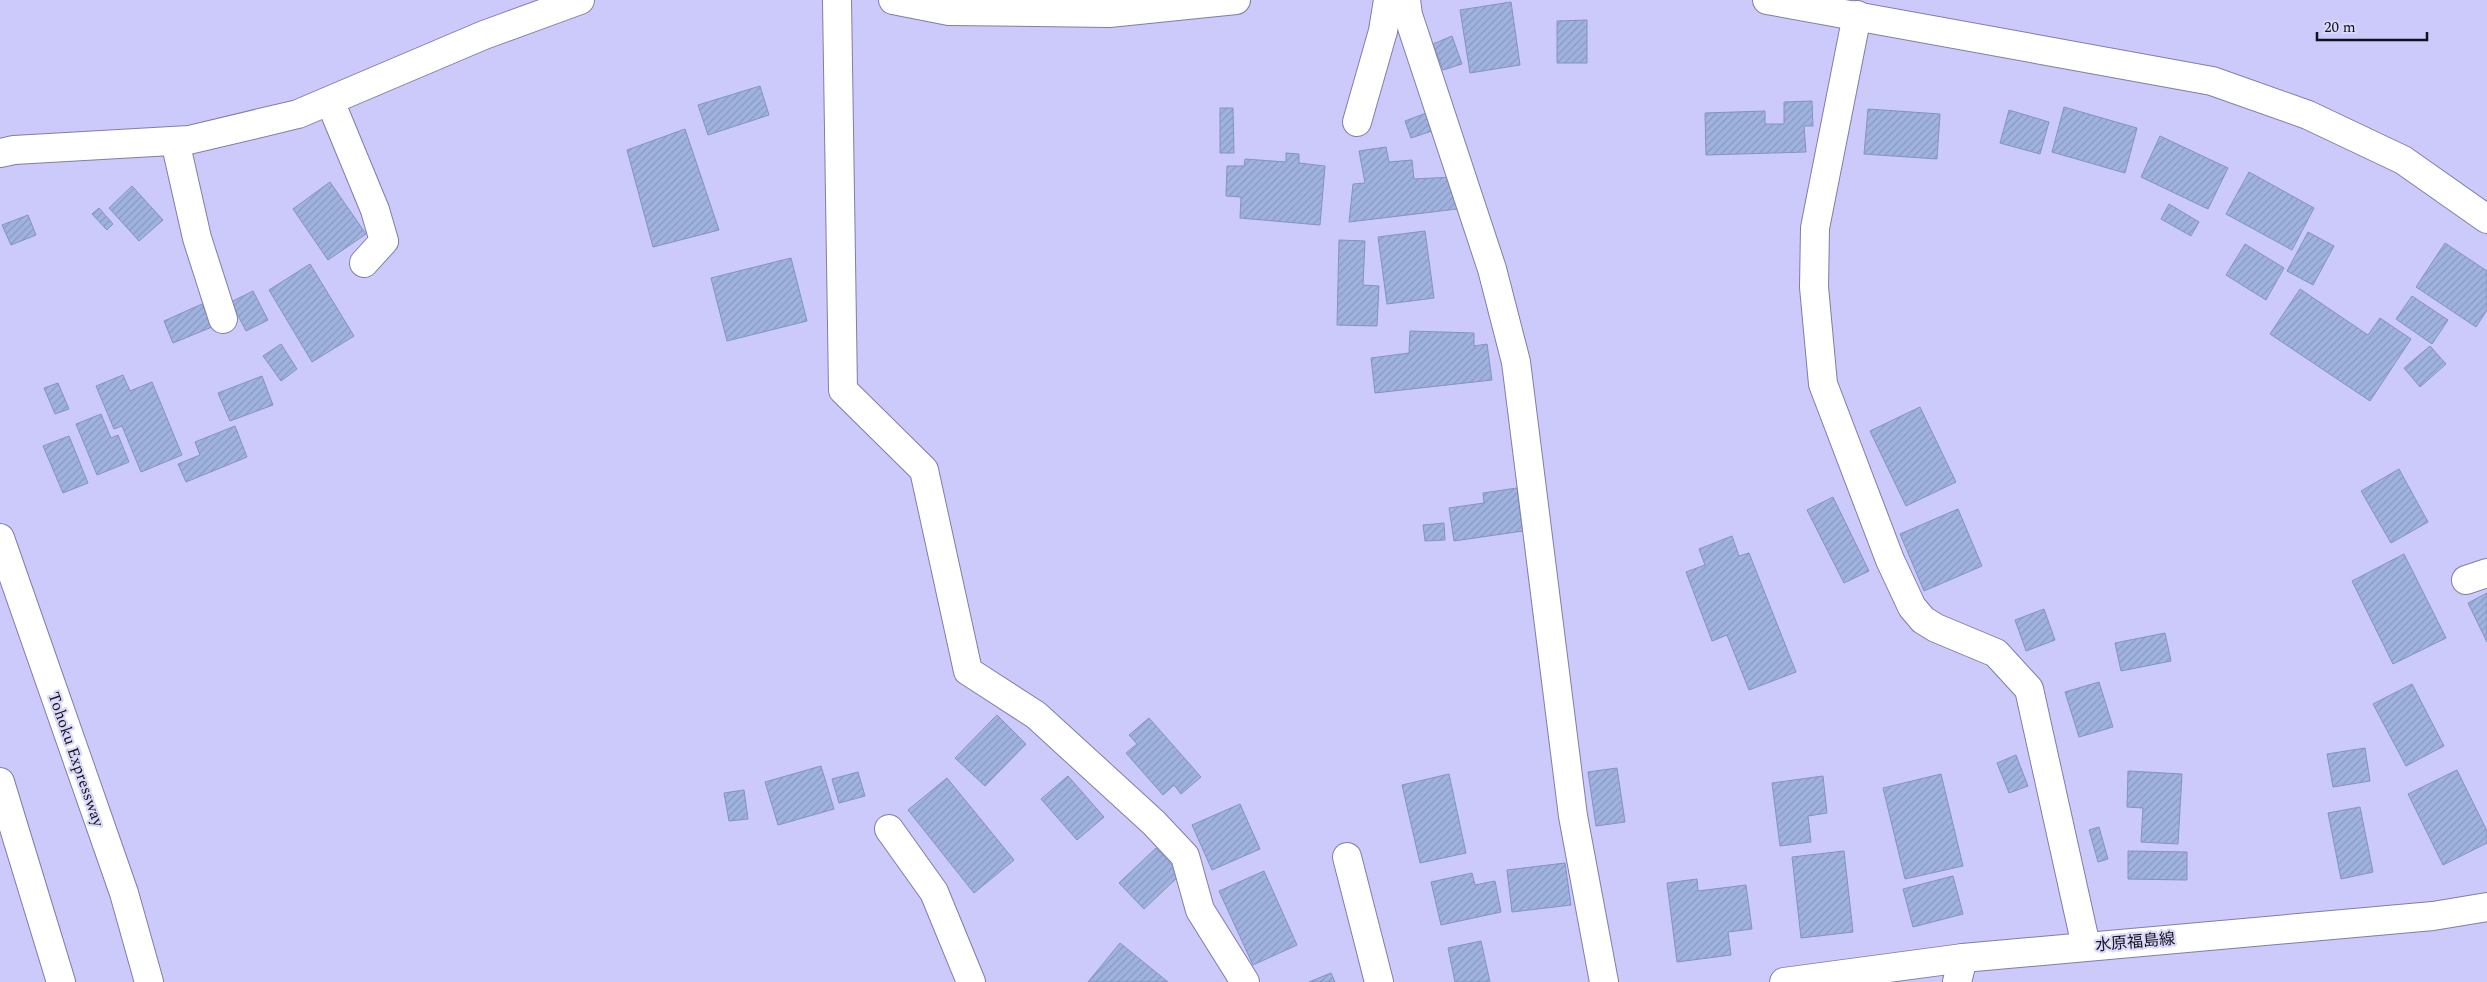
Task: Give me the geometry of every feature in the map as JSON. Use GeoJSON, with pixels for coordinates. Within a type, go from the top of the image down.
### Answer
{"type":"FeatureCollection","features":[{"type":"Feature","properties":{"kind":"main road"},"geometry":{"type":"LineString","coordinates":[[0,153],[188,140],[298,114],[484,35],[580,0]]}},
{"type":"Feature","properties":{"kind":"main road"},"geometry":{"type":"LineString","coordinates":[[837,0],[843,390],[924,470],[968,672],[1036,715],[1154,823],[1185,856],[1200,910],[1245,982]]}},
{"type":"Feature","properties":{"kind":"main road"},"geometry":{"type":"LineString","coordinates":[[893,0],[949,11],[1108,13],[1236,0]]}},
{"type":"Feature","properties":{"kind":"main road"},"geometry":{"type":"LineString","coordinates":[[1357,122],[1383,31],[1388,0]]}},
{"type":"Feature","properties":{"kind":"main road"},"geometry":{"type":"LineString","coordinates":[[1406,0],[1408,15],[1492,269],[1516,362],[1572,816],[1604,982]]}},
{"type":"Feature","properties":{"kind":"main road"},"geometry":{"type":"LineString","coordinates":[[1768,0],[2212,80],[2308,115],[2403,160],[2487,219]]}},
{"type":"Feature","properties":{"kind":"main road"},"geometry":{"type":"LineString","coordinates":[[1857,15],[1815,228],[1814,288],[1823,384],[1890,560],[1912,607],[1922,620],[1936,628],[1996,653],[2029,689],[2086,946]]}},
{"type":"Feature","properties":{"kind":"main road"},"geometry":{"type":"LineString","coordinates":[[330,100],[375,210],[384,241],[364,263]]}},
{"type":"Feature","properties":{"kind":"main road"},"geometry":{"type":"LineString","coordinates":[[175,141],[197,238],[223,319]]}},
{"type":"Feature","properties":{"kind":"main road","name":"Tohoku Expressway"},"geometry":{"type":"LineString","coordinates":[[0,538],[124,894],[149,982]]}},
{"type":"Feature","properties":{"kind":"main road"},"geometry":{"type":"LineString","coordinates":[[0,782],[61,982]]}},
{"type":"Feature","properties":{"kind":"main road"},"geometry":{"type":"LineString","coordinates":[[889,829],[934,892],[971,982]]}},
{"type":"Feature","properties":{"kind":"main road"},"geometry":{"type":"LineString","coordinates":[[1347,857],[1379,982]]}},
{"type":"Feature","properties":{"kind":"main road","name":"水原福島線"},"geometry":{"type":"LineString","coordinates":[[1784,982],[1960,970],[2086,946],[2433,916],[2487,907]]}},
{"type":"Feature","properties":{"kind":"building"},"geometry":{"type":"Polygon","coordinates":[[[1511,2],[1520,65],[1470,73],[1460,10],[1511,2]]]}},
{"type":"Feature","properties":{"kind":"building"},"geometry":{"type":"Polygon","coordinates":[[[1587,20],[1587,63],[1557,63],[1557,21],[1587,20]]]}},
{"type":"Feature","properties":{"kind":"building"},"geometry":{"type":"Polygon","coordinates":[[[1452,36],[1462,64],[1443,70],[1433,44],[1452,36]]]}},
{"type":"Feature","properties":{"kind":"building"},"geometry":{"type":"Polygon","coordinates":[[[760,86],[769,115],[708,135],[698,105],[760,86]]]}},
{"type":"Feature","properties":{"kind":"building"},"geometry":{"type":"Polygon","coordinates":[[[1812,101],[1813,126],[1804,126],[1806,152],[1706,155],[1705,113],[1765,111],[1765,124],[1784,124],[1784,102],[1812,101]]]}},
{"type":"Feature","properties":{"kind":"building"},"geometry":{"type":"Polygon","coordinates":[[[2064,107],[2137,128],[2125,173],[2052,152],[2064,107]]]}},
{"type":"Feature","properties":{"kind":"building"},"geometry":{"type":"Polygon","coordinates":[[[1220,108],[1233,108],[1234,153],[1220,153],[1220,108]]]}},
{"type":"Feature","properties":{"kind":"building"},"geometry":{"type":"Polygon","coordinates":[[[1868,109],[1940,114],[1937,159],[1864,154],[1868,109]]]}},
{"type":"Feature","properties":{"kind":"building"},"geometry":{"type":"Polygon","coordinates":[[[2009,110],[2049,122],[2040,154],[2000,143],[2009,110]]]}},
{"type":"Feature","properties":{"kind":"building"},"geometry":{"type":"Polygon","coordinates":[[[1429,112],[1435,130],[1411,138],[1405,121],[1429,112]]]}},
{"type":"Feature","properties":{"kind":"building"},"geometry":{"type":"Polygon","coordinates":[[[685,129],[719,230],[653,247],[627,150],[685,129]]]}},
{"type":"Feature","properties":{"kind":"building"},"geometry":{"type":"Polygon","coordinates":[[[2160,136],[2228,168],[2208,209],[2141,177],[2160,136]]]}},
{"type":"Feature","properties":{"kind":"building"},"geometry":{"type":"Polygon","coordinates":[[[1386,147],[1389,162],[1412,160],[1414,179],[1453,177],[1457,209],[1349,222],[1353,184],[1365,183],[1359,151],[1386,147]]]}},
{"type":"Feature","properties":{"kind":"building"},"geometry":{"type":"Polygon","coordinates":[[[1286,153],[1299,154],[1299,163],[1325,166],[1320,225],[1240,218],[1241,197],[1226,196],[1227,166],[1244,166],[1245,159],[1286,162],[1286,153]]]}},
{"type":"Feature","properties":{"kind":"building"},"geometry":{"type":"Polygon","coordinates":[[[2249,172],[2314,208],[2292,250],[2226,214],[2249,172]]]}},
{"type":"Feature","properties":{"kind":"building"},"geometry":{"type":"Polygon","coordinates":[[[330,182],[366,234],[328,260],[293,209],[330,182]]]}},
{"type":"Feature","properties":{"kind":"building"},"geometry":{"type":"Polygon","coordinates":[[[132,186],[163,220],[139,241],[109,208],[132,186]]]}},
{"type":"Feature","properties":{"kind":"building"},"geometry":{"type":"Polygon","coordinates":[[[2169,204],[2199,222],[2191,236],[2161,219],[2169,204]]]}},
{"type":"Feature","properties":{"kind":"building"},"geometry":{"type":"Polygon","coordinates":[[[99,208],[113,224],[107,230],[92,214],[99,208]]]}},
{"type":"Feature","properties":{"kind":"building"},"geometry":{"type":"Polygon","coordinates":[[[28,215],[36,235],[11,245],[2,225],[28,215]]]}},
{"type":"Feature","properties":{"kind":"building"},"geometry":{"type":"Polygon","coordinates":[[[1425,231],[1434,298],[1387,304],[1378,237],[1425,231]]]}},
{"type":"Feature","properties":{"kind":"building"},"geometry":{"type":"Polygon","coordinates":[[[2308,232],[2334,246],[2313,285],[2287,271],[2308,232]]]}},
{"type":"Feature","properties":{"kind":"building"},"geometry":{"type":"Polygon","coordinates":[[[1339,240],[1365,241],[1363,285],[1379,286],[1377,326],[1337,325],[1339,240]]]}},
{"type":"Feature","properties":{"kind":"building"},"geometry":{"type":"Polygon","coordinates":[[[2445,243],[2487,271],[2487,310],[2476,327],[2416,287],[2445,243]]]}},
{"type":"Feature","properties":{"kind":"building"},"geometry":{"type":"Polygon","coordinates":[[[2245,244],[2284,268],[2266,300],[2226,275],[2245,244]]]}},
{"type":"Feature","properties":{"kind":"building"},"geometry":{"type":"Polygon","coordinates":[[[791,258],[807,321],[727,341],[711,278],[791,258]]]}},
{"type":"Feature","properties":{"kind":"building"},"geometry":{"type":"Polygon","coordinates":[[[310,264],[354,336],[312,362],[269,290],[310,264]]]}},
{"type":"Feature","properties":{"kind":"building"},"geometry":{"type":"Polygon","coordinates":[[[2300,289],[2368,335],[2380,318],[2411,339],[2370,401],[2270,334],[2300,289]]]}},
{"type":"Feature","properties":{"kind":"building"},"geometry":{"type":"Polygon","coordinates":[[[253,291],[268,320],[246,331],[231,302],[253,291]]]}},
{"type":"Feature","properties":{"kind":"building"},"geometry":{"type":"Polygon","coordinates":[[[2412,296],[2448,320],[2432,344],[2396,319],[2412,296]]]}},
{"type":"Feature","properties":{"kind":"building"},"geometry":{"type":"Polygon","coordinates":[[[202,304],[212,327],[173,343],[164,321],[202,304]]]}},
{"type":"Feature","properties":{"kind":"building"},"geometry":{"type":"Polygon","coordinates":[[[1410,331],[1474,333],[1474,346],[1487,344],[1492,380],[1375,393],[1371,358],[1409,353],[1410,331]]]}},
{"type":"Feature","properties":{"kind":"building"},"geometry":{"type":"Polygon","coordinates":[[[281,344],[297,369],[281,381],[263,356],[281,344]]]}},
{"type":"Feature","properties":{"kind":"building"},"geometry":{"type":"Polygon","coordinates":[[[2430,346],[2446,364],[2420,387],[2404,368],[2430,346]]]}},
{"type":"Feature","properties":{"kind":"building"},"geometry":{"type":"Polygon","coordinates":[[[123,375],[130,391],[152,382],[182,455],[141,472],[122,426],[114,429],[96,386],[123,375]]]}},
{"type":"Feature","properties":{"kind":"building"},"geometry":{"type":"Polygon","coordinates":[[[262,376],[273,405],[230,421],[218,393],[262,376]]]}},
{"type":"Feature","properties":{"kind":"building"},"geometry":{"type":"Polygon","coordinates":[[[58,383],[69,409],[55,414],[44,388],[58,383]]]}},
{"type":"Feature","properties":{"kind":"building"},"geometry":{"type":"Polygon","coordinates":[[[1920,407],[1956,482],[1906,506],[1870,431],[1920,407]]]}},
{"type":"Feature","properties":{"kind":"building"},"geometry":{"type":"Polygon","coordinates":[[[101,414],[111,438],[118,435],[129,462],[97,475],[76,424],[101,414]]]}},
{"type":"Feature","properties":{"kind":"building"},"geometry":{"type":"Polygon","coordinates":[[[235,426],[247,457],[186,482],[178,464],[200,455],[195,442],[235,426]]]}},
{"type":"Feature","properties":{"kind":"building"},"geometry":{"type":"Polygon","coordinates":[[[69,436],[88,483],[63,493],[43,446],[69,436]]]}},
{"type":"Feature","properties":{"kind":"building"},"geometry":{"type":"Polygon","coordinates":[[[2399,469],[2428,522],[2391,543],[2361,491],[2399,469]]]}},
{"type":"Feature","properties":{"kind":"building"},"geometry":{"type":"Polygon","coordinates":[[[1517,488],[1523,531],[1454,541],[1449,508],[1484,503],[1483,493],[1517,488]]]}},
{"type":"Feature","properties":{"kind":"building"},"geometry":{"type":"Polygon","coordinates":[[[1833,497],[1869,571],[1844,583],[1807,510],[1833,497]]]}},
{"type":"Feature","properties":{"kind":"building"},"geometry":{"type":"Polygon","coordinates":[[[1958,509],[1982,566],[1924,591],[1900,534],[1958,509]]]}},
{"type":"Feature","properties":{"kind":"building"},"geometry":{"type":"Polygon","coordinates":[[[1444,523],[1445,540],[1425,541],[1423,525],[1444,523]]]}},
{"type":"Feature","properties":{"kind":"building"},"geometry":{"type":"Polygon","coordinates":[[[1732,536],[1739,556],[1749,553],[1796,672],[1749,690],[1727,635],[1712,641],[1686,572],[1705,565],[1699,549],[1732,536]]]}},
{"type":"Feature","properties":{"kind":"building"},"geometry":{"type":"Polygon","coordinates":[[[2404,554],[2446,638],[2393,664],[2352,581],[2404,554]]]}},
{"type":"Feature","properties":{"kind":"building"},"geometry":{"type":"Polygon","coordinates":[[[2487,593],[2487,642],[2468,603],[2487,593]]]}},
{"type":"Feature","properties":{"kind":"building"},"geometry":{"type":"Polygon","coordinates":[[[2044,609],[2055,640],[2026,651],[2015,620],[2044,609]]]}},
{"type":"Feature","properties":{"kind":"building"},"geometry":{"type":"Polygon","coordinates":[[[2165,633],[2171,661],[2121,671],[2115,643],[2165,633]]]}},
{"type":"Feature","properties":{"kind":"building"},"geometry":{"type":"Polygon","coordinates":[[[2099,682],[2113,727],[2079,737],[2065,692],[2099,682]]]}},
{"type":"Feature","properties":{"kind":"building"},"geometry":{"type":"Polygon","coordinates":[[[2412,684],[2444,746],[2406,766],[2373,704],[2412,684]]]}},
{"type":"Feature","properties":{"kind":"building"},"geometry":{"type":"Polygon","coordinates":[[[997,715],[1026,744],[985,786],[955,758],[997,715]]]}},
{"type":"Feature","properties":{"kind":"building"},"geometry":{"type":"Polygon","coordinates":[[[1149,718],[1201,777],[1181,794],[1174,785],[1163,795],[1126,753],[1137,744],[1129,735],[1149,718]]]}},
{"type":"Feature","properties":{"kind":"building"},"geometry":{"type":"Polygon","coordinates":[[[2365,748],[2370,781],[2333,787],[2327,754],[2365,748]]]}},
{"type":"Feature","properties":{"kind":"building"},"geometry":{"type":"Polygon","coordinates":[[[2016,755],[2028,786],[2009,793],[1997,763],[2016,755]]]}},
{"type":"Feature","properties":{"kind":"building"},"geometry":{"type":"Polygon","coordinates":[[[821,766],[834,809],[778,825],[765,782],[821,766]]]}},
{"type":"Feature","properties":{"kind":"building"},"geometry":{"type":"Polygon","coordinates":[[[1617,768],[1625,822],[1596,826],[1588,772],[1617,768]]]}},
{"type":"Feature","properties":{"kind":"building"},"geometry":{"type":"Polygon","coordinates":[[[2457,770],[2487,831],[2487,843],[2443,865],[2408,794],[2457,770]]]}},
{"type":"Feature","properties":{"kind":"building"},"geometry":{"type":"Polygon","coordinates":[[[2128,771],[2182,774],[2178,844],[2141,842],[2143,808],[2127,807],[2128,771]]]}},
{"type":"Feature","properties":{"kind":"building"},"geometry":{"type":"Polygon","coordinates":[[[858,772],[865,796],[839,803],[832,779],[858,772]]]}},
{"type":"Feature","properties":{"kind":"building"},"geometry":{"type":"Polygon","coordinates":[[[1449,774],[1466,853],[1420,863],[1402,785],[1449,774]]]}},
{"type":"Feature","properties":{"kind":"building"},"geometry":{"type":"Polygon","coordinates":[[[1941,774],[1963,866],[1905,879],[1883,788],[1941,774]]]}},
{"type":"Feature","properties":{"kind":"building"},"geometry":{"type":"Polygon","coordinates":[[[1068,776],[1104,817],[1077,840],[1041,799],[1068,776]]]}},
{"type":"Feature","properties":{"kind":"building"},"geometry":{"type":"Polygon","coordinates":[[[1823,776],[1827,813],[1808,816],[1811,842],[1780,846],[1772,783],[1823,776]]]}},
{"type":"Feature","properties":{"kind":"building"},"geometry":{"type":"Polygon","coordinates":[[[947,778],[1014,860],[974,893],[908,810],[947,778]]]}},
{"type":"Feature","properties":{"kind":"building"},"geometry":{"type":"Polygon","coordinates":[[[744,790],[748,819],[729,821],[724,793],[744,790]]]}},
{"type":"Feature","properties":{"kind":"building"},"geometry":{"type":"Polygon","coordinates":[[[1240,804],[1260,849],[1212,870],[1192,825],[1240,804]]]}},
{"type":"Feature","properties":{"kind":"building"},"geometry":{"type":"Polygon","coordinates":[[[2360,807],[2373,872],[2341,879],[2328,813],[2360,807]]]}},
{"type":"Feature","properties":{"kind":"building"},"geometry":{"type":"Polygon","coordinates":[[[2099,827],[2108,859],[2098,862],[2089,830],[2099,827]]]}},
{"type":"Feature","properties":{"kind":"building"},"geometry":{"type":"Polygon","coordinates":[[[1156,848],[1181,874],[1144,909],[1119,883],[1156,848]]]}},
{"type":"Feature","properties":{"kind":"building"},"geometry":{"type":"Polygon","coordinates":[[[1844,851],[1853,932],[1801,938],[1792,857],[1844,851]]]}},
{"type":"Feature","properties":{"kind":"building"},"geometry":{"type":"Polygon","coordinates":[[[2128,851],[2187,852],[2187,880],[2128,879],[2128,851]]]}},
{"type":"Feature","properties":{"kind":"building"},"geometry":{"type":"Polygon","coordinates":[[[1565,863],[1571,905],[1512,912],[1507,870],[1565,863]]]}},
{"type":"Feature","properties":{"kind":"building"},"geometry":{"type":"Polygon","coordinates":[[[1264,871],[1297,945],[1253,965],[1219,891],[1264,871]]]}},
{"type":"Feature","properties":{"kind":"building"},"geometry":{"type":"Polygon","coordinates":[[[1472,873],[1475,885],[1495,881],[1501,912],[1441,925],[1431,882],[1472,873]]]}},
{"type":"Feature","properties":{"kind":"building"},"geometry":{"type":"Polygon","coordinates":[[[1953,876],[1963,914],[1913,927],[1903,889],[1953,876]]]}},
{"type":"Feature","properties":{"kind":"building"},"geometry":{"type":"Polygon","coordinates":[[[1697,879],[1698,891],[1746,885],[1752,929],[1728,932],[1731,955],[1677,962],[1667,883],[1697,879]]]}},
{"type":"Feature","properties":{"kind":"building"},"geometry":{"type":"Polygon","coordinates":[[[1481,941],[1490,982],[1455,982],[1448,948],[1481,941]]]}},
{"type":"Feature","properties":{"kind":"building"},"geometry":{"type":"Polygon","coordinates":[[[1120,943],[1168,982],[1088,982],[1120,943]]]}},
{"type":"Feature","properties":{"kind":"building"},"geometry":{"type":"Polygon","coordinates":[[[1331,973],[1335,982],[1309,982],[1331,973]]]}}]}
